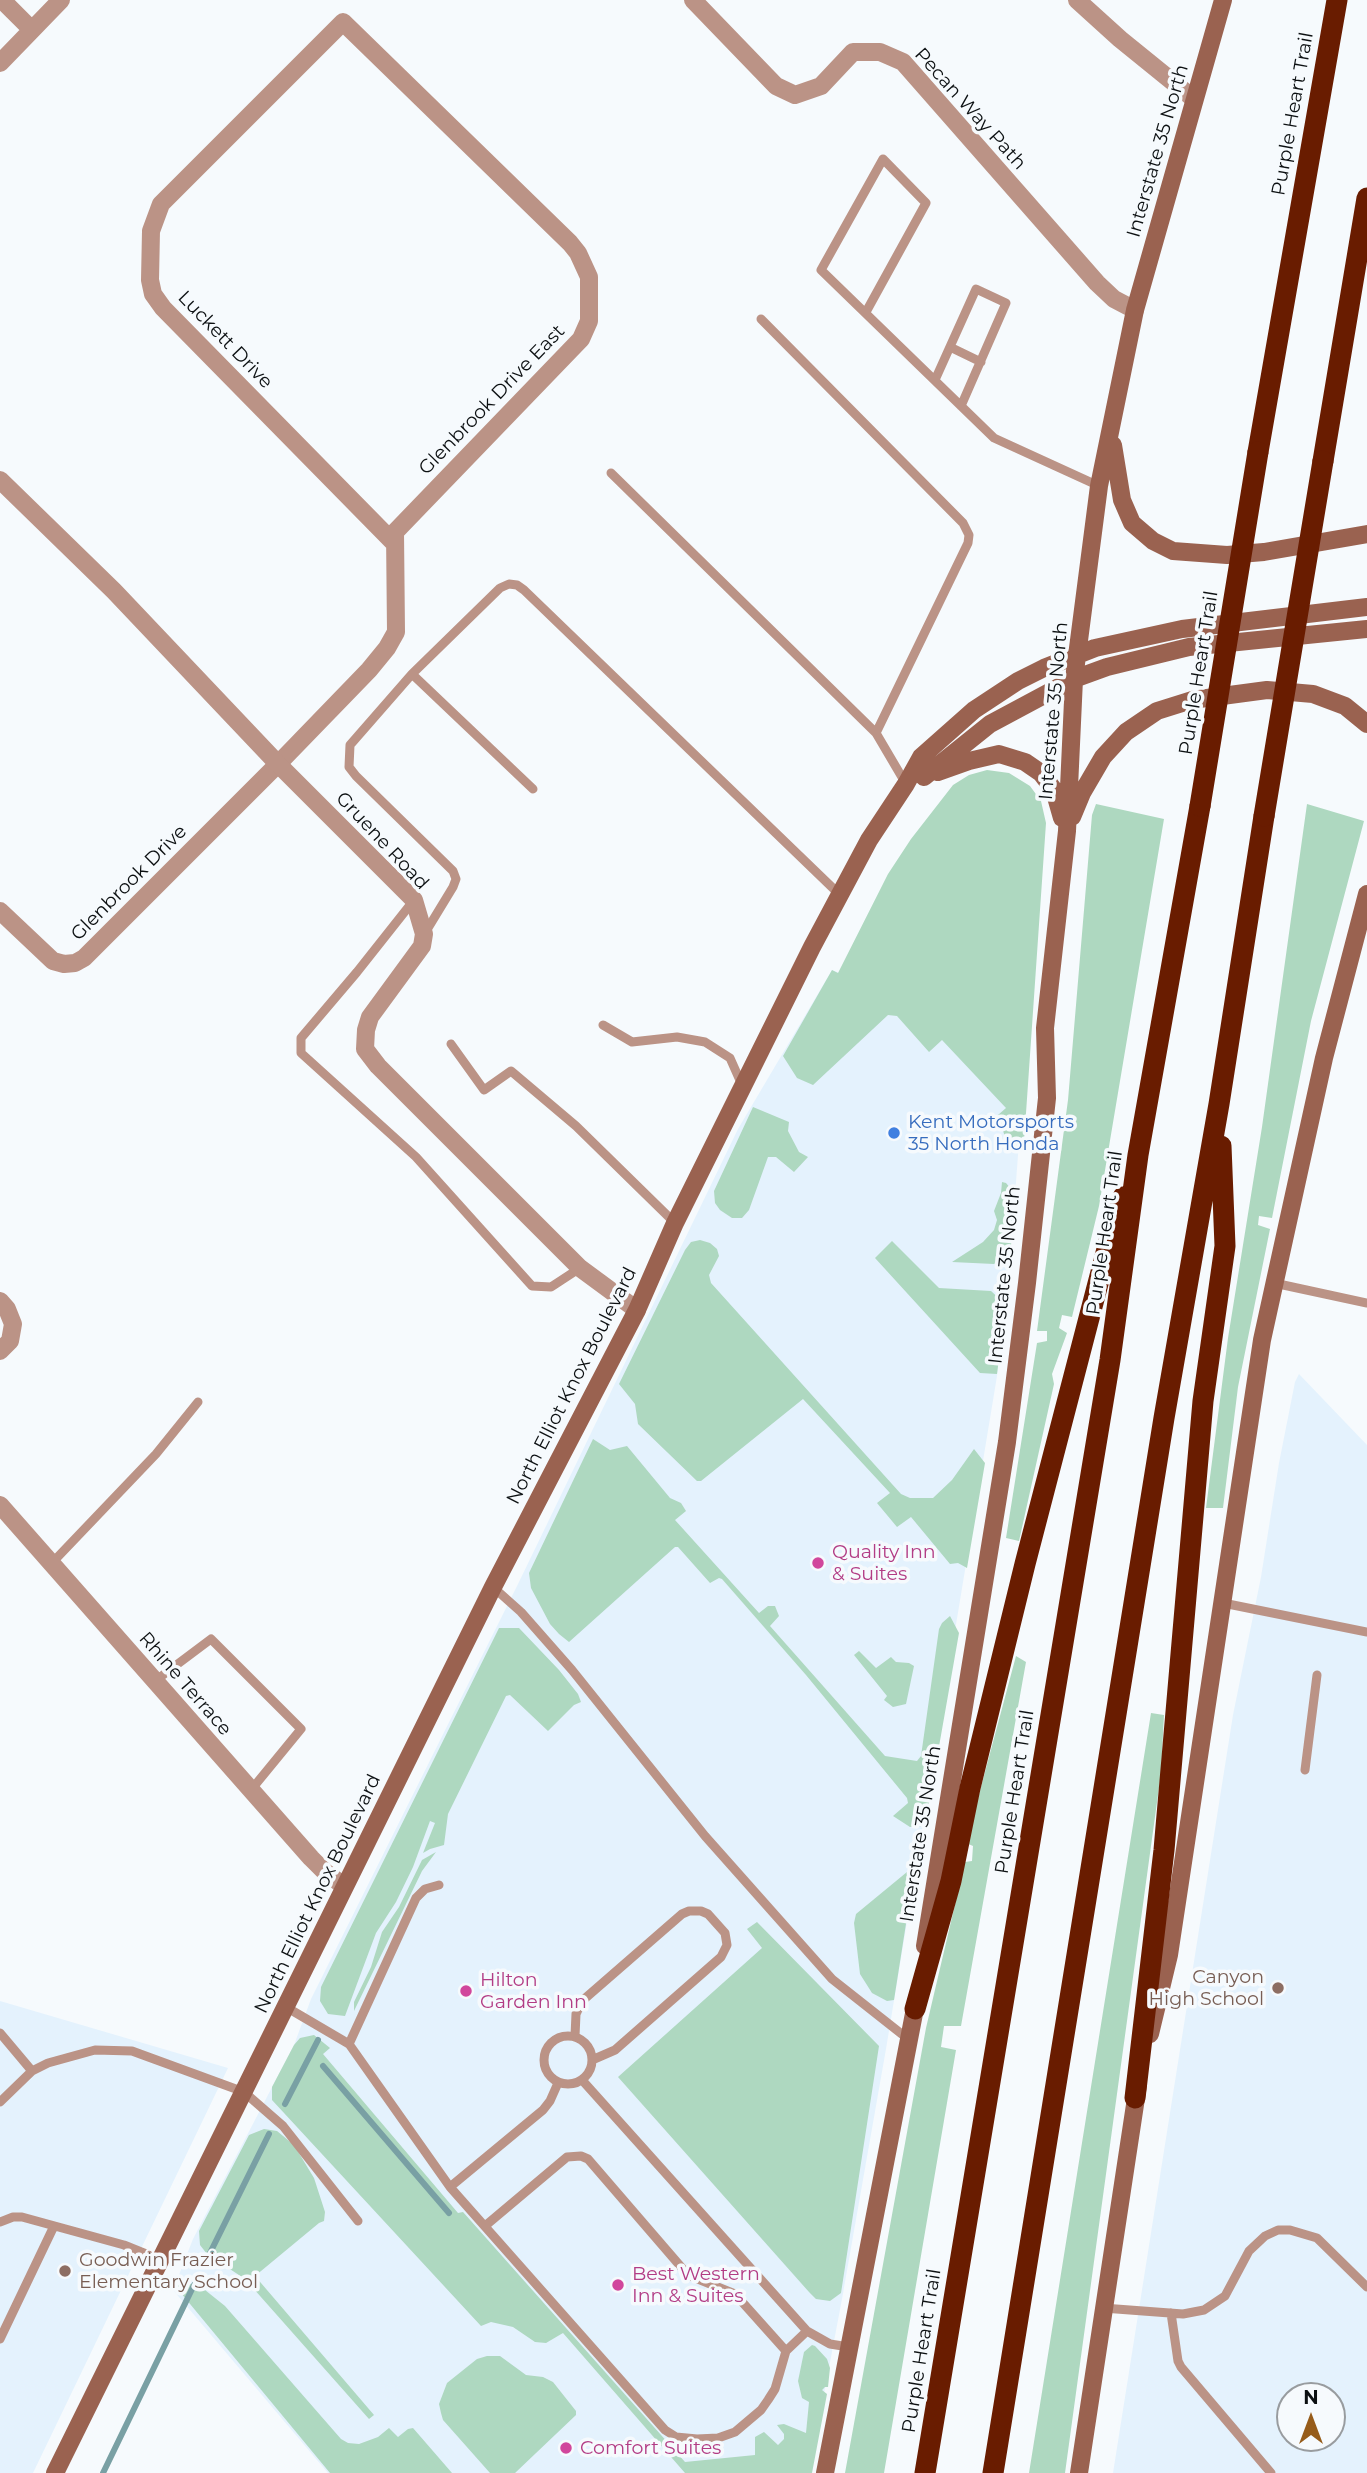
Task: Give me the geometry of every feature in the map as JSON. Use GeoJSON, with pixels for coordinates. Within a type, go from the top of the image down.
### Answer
{"type":"FeatureCollection","features":[{"type":"Feature","properties":{"kind":"highway","name":"Purple Heart Trail"},"geometry":{"type":"LineString","coordinates":[[925,2473],[1110,1360],[1138,1155],[1337,0]]}},
{"type":"Feature","properties":{"kind":"highway"},"geometry":{"type":"LineString","coordinates":[[993,2473],[1164,1418],[1219,1104],[1367,198]]}},
{"type":"Feature","properties":{"kind":"highway"},"geometry":{"type":"LineString","coordinates":[[1135,2098],[1164,1850],[1203,1401],[1225,1246],[1219,1104]]}},
{"type":"Feature","properties":{"kind":"highway"},"geometry":{"type":"LineString","coordinates":[[915,2009],[951,1881],[970,1788],[1087,1325],[1113,1226],[1138,1155]]}},
{"type":"Feature","properties":{"kind":"main road","name":"Interstate 35 North"},"geometry":{"type":"LineString","coordinates":[[825,2473],[915,2009],[1008,1429],[1047,1098],[1045,1028],[1067,831],[1074,679],[1099,486],[1135,310],[1223,0]]}},
{"type":"Feature","properties":{"kind":"main road"},"geometry":{"type":"LineString","coordinates":[[1111,421],[1116,475],[1122,500],[1132,523],[1153,541],[1173,551],[1200,555],[1252,553],[1367,534]]}},
{"type":"Feature","properties":{"kind":"main road","name":"North Elliot Knox Boulevard"},"geometry":{"type":"LineString","coordinates":[[55,2473],[493,1587],[637,1310],[675,1223],[839,894],[920,757],[974,709],[1018,681],[1078,654],[1123,640],[1182,629],[1367,607]]}},
{"type":"Feature","properties":{"kind":"main road"},"geometry":{"type":"LineString","coordinates":[[924,776],[990,724],[1074,679],[1133,660],[1189,647],[1367,629]]}},
{"type":"Feature","properties":{"kind":"main road"},"geometry":{"type":"LineString","coordinates":[[1067,831],[1082,793],[1103,757],[1126,732],[1157,711],[1192,699],[1266,690],[1314,694],[1345,706],[1367,724]]}},
{"type":"Feature","properties":{"kind":"main road"},"geometry":{"type":"LineString","coordinates":[[906,783],[969,761],[999,754],[1025,762],[1041,773],[1054,790],[1067,831]]}},
{"type":"Feature","properties":{"kind":"main road"},"geometry":{"type":"LineString","coordinates":[[1079,2473],[1135,2098],[1169,1955],[1262,1340],[1324,1058],[1362,933],[1367,894]]}},
{"type":"Feature","properties":{"kind":"street"},"geometry":{"type":"LineString","coordinates":[[2,0],[32,30]]}},
{"type":"Feature","properties":{"kind":"street"},"geometry":{"type":"LineString","coordinates":[[0,63],[61,0]]}},
{"type":"Feature","properties":{"kind":"street","name":"Pecan Way Path"},"geometry":{"type":"LineString","coordinates":[[693,0],[776,86],[795,95],[821,86],[853,52],[880,52],[904,62],[1097,283],[1114,299],[1135,310]]}},
{"type":"Feature","properties":{"kind":"street"},"geometry":{"type":"LineString","coordinates":[[1077,0],[1194,99]]}},
{"type":"Feature","properties":{"kind":"street","name":"Glenbrook Drive East"},"geometry":{"type":"LineString","coordinates":[[278,764],[369,670],[393,639],[396,632],[395,532],[581,339],[589,321],[589,277],[570,243],[343,22]]}},
{"type":"Feature","properties":{"kind":"street","name":"Luckett Drive"},"geometry":{"type":"LineString","coordinates":[[343,22],[161,204],[151,230],[150,280],[153,294],[163,307],[395,544]]}},
{"type":"Feature","properties":{"kind":"street","name":"Gruene Road"},"geometry":{"type":"LineString","coordinates":[[0,480],[114,591],[278,764],[414,900],[424,934]]}},
{"type":"Feature","properties":{"kind":"street","name":"Glenbrook Drive"},"geometry":{"type":"LineString","coordinates":[[0,911],[53,961],[75,963],[84,958],[278,764]]}},
{"type":"Feature","properties":{"kind":"street"},"geometry":{"type":"LineString","coordinates":[[424,934],[422,946],[370,1017],[365,1049],[580,1268],[637,1310]]}},
{"type":"Feature","properties":{"kind":"street"},"geometry":{"type":"LineString","coordinates":[[0,1301],[7,1309],[13,1324],[10,1341],[0,1351]]}},
{"type":"Feature","properties":{"kind":"street","name":"Rhine Terrace"},"geometry":{"type":"LineString","coordinates":[[0,1506],[311,1858],[344,1885]]}},
{"type":"Feature","properties":{"kind":"lane"},"geometry":{"type":"LineString","coordinates":[[866,312],[926,203],[883,159],[821,270],[994,438],[1099,486]]}},
{"type":"Feature","properties":{"kind":"lane"},"geometry":{"type":"LineString","coordinates":[[935,380],[976,289],[1006,303],[961,406]]}},
{"type":"Feature","properties":{"kind":"lane"},"geometry":{"type":"LineString","coordinates":[[761,319],[963,523],[969,535],[876,733]]}},
{"type":"Feature","properties":{"kind":"lane"},"geometry":{"type":"LineString","coordinates":[[950,347],[981,362]]}},
{"type":"Feature","properties":{"kind":"lane"},"geometry":{"type":"LineString","coordinates":[[611,472],[876,733],[906,783]]}},
{"type":"Feature","properties":{"kind":"lane"},"geometry":{"type":"LineString","coordinates":[[424,934],[456,879],[453,872],[356,776],[349,767],[350,745],[412,674],[500,588],[509,584],[517,585],[839,894]]}},
{"type":"Feature","properties":{"kind":"lane"},"geometry":{"type":"LineString","coordinates":[[412,674],[533,789]]}},
{"type":"Feature","properties":{"kind":"lane"},"geometry":{"type":"LineString","coordinates":[[414,900],[301,1038],[301,1053],[416,1157],[532,1286],[551,1287],[580,1268]]}},
{"type":"Feature","properties":{"kind":"lane"},"geometry":{"type":"LineString","coordinates":[[603,1026],[632,1042],[677,1037],[705,1042],[730,1058],[742,1087]]}},
{"type":"Feature","properties":{"kind":"lane"},"geometry":{"type":"LineString","coordinates":[[451,1044],[484,1090],[511,1071],[576,1126],[675,1223]]}},
{"type":"Feature","properties":{"kind":"lane"},"geometry":{"type":"LineString","coordinates":[[1274,1283],[1367,1303]]}},
{"type":"Feature","properties":{"kind":"lane"},"geometry":{"type":"LineString","coordinates":[[51,1564],[156,1454],[198,1402]]}},
{"type":"Feature","properties":{"kind":"lane"},"geometry":{"type":"LineString","coordinates":[[493,1587],[521,1612],[572,1670],[705,1836],[832,1979],[909,2040]]}},
{"type":"Feature","properties":{"kind":"lane"},"geometry":{"type":"LineString","coordinates":[[1223,1603],[1367,1632]]}},
{"type":"Feature","properties":{"kind":"lane"},"geometry":{"type":"LineString","coordinates":[[155,1681],[211,1639],[301,1728],[251,1790]]}},
{"type":"Feature","properties":{"kind":"lane"},"geometry":{"type":"LineString","coordinates":[[1305,1770],[1317,1675]]}},
{"type":"Feature","properties":{"kind":"lane"},"geometry":{"type":"LineString","coordinates":[[349,2044],[416,1898],[425,1889],[439,1885]]}},
{"type":"Feature","properties":{"kind":"lane"},"geometry":{"type":"LineString","coordinates":[[575,2036],[576,2014],[582,2001],[682,1914],[695,1910],[708,1914],[725,1933],[727,1945],[721,1957],[615,2049],[592,2060]]}},
{"type":"Feature","properties":{"kind":"lane"},"geometry":{"type":"LineString","coordinates":[[286,2007],[349,2044],[450,2187],[665,2430],[676,2437],[708,2438],[735,2432],[761,2410],[775,2389],[786,2351],[807,2331]]}},
{"type":"Feature","properties":{"kind":"lane"},"geometry":{"type":"LineString","coordinates":[[0,2033],[32,2071]]}},
{"type":"Feature","properties":{"kind":"lane"},"geometry":{"type":"LineString","coordinates":[[568,2035],[575,2036],[588,2046],[592,2060],[587,2075],[574,2084],[558,2083],[546,2072],[545,2059],[555,2040],[568,2035]]}},
{"type":"Feature","properties":{"kind":"lane"},"geometry":{"type":"LineString","coordinates":[[0,2102],[18,2082],[48,2063],[95,2050],[132,2050],[244,2092],[283,2126],[358,2221]]}},
{"type":"Feature","properties":{"kind":"lane"},"geometry":{"type":"LineString","coordinates":[[582,2080],[807,2331],[830,2344],[849,2347]]}},
{"type":"Feature","properties":{"kind":"lane"},"geometry":{"type":"LineString","coordinates":[[450,2187],[543,2110],[558,2083]]}},
{"type":"Feature","properties":{"kind":"lane"},"geometry":{"type":"LineString","coordinates":[[485,2226],[567,2157],[581,2156],[588,2159],[688,2275],[734,2294],[786,2351]]}},
{"type":"Feature","properties":{"kind":"lane"},"geometry":{"type":"LineString","coordinates":[[0,2222],[22,2217],[139,2250],[160,2260]]}},
{"type":"Feature","properties":{"kind":"lane"},"geometry":{"type":"LineString","coordinates":[[0,2339],[54,2226]]}},
{"type":"Feature","properties":{"kind":"lane"},"geometry":{"type":"LineString","coordinates":[[1103,2308],[1196,2313],[1220,2301],[1249,2251],[1265,2236],[1278,2230],[1290,2230],[1317,2238],[1367,2287]]}},
{"type":"Feature","properties":{"kind":"lane"},"geometry":{"type":"LineString","coordinates":[[1171,2313],[1181,2368],[1271,2473]]}},
{"type":"Feature","properties":{"kind":"shaded area"},"geometry":{"type":"Polygon","coordinates":[[[832,970],[1026,1047],[1014,1209],[997,1376],[886,2049],[809,2473],[328,2473],[173,2290],[193,2239],[294,2045],[311,1999],[518,1584],[738,1129],[832,970]]]}},
{"type":"Feature","properties":{"kind":"shaded area","name":"Canyon High School"},"geometry":{"type":"Polygon","coordinates":[[[1299,1374],[1367,1445],[1367,2473],[1113,2473],[1233,1715],[1261,1577],[1295,1382],[1299,1374]]]}},
{"type":"Feature","properties":{"kind":"shaded area","name":"Goodwin Frazier Elementary School"},"geometry":{"type":"Polygon","coordinates":[[[0,2001],[228,2068],[33,2473],[0,2473],[0,2001]]]}},
{"type":"Feature","properties":{"kind":"green space"},"geometry":{"type":"Polygon","coordinates":[[[987,770],[1009,773],[1030,786],[1041,801],[1046,823],[1024,1142],[1008,1153],[998,1115],[1006,1108],[942,1040],[929,1052],[897,1016],[888,1015],[813,1085],[797,1078],[783,1056],[832,970],[838,973],[888,874],[911,839],[953,785],[969,775],[987,770]]]}},
{"type":"Feature","properties":{"kind":"green space"},"geometry":{"type":"Polygon","coordinates":[[[1096,804],[1164,819],[1099,1206],[1072,1317],[1062,1315],[1059,1328],[1067,1333],[1052,1374],[1054,1384],[1019,1541],[1006,1538],[1037,1343],[1047,1341],[1047,1331],[1037,1331],[1068,1100],[1092,815],[1096,804]]]}},
{"type":"Feature","properties":{"kind":"green space"},"geometry":{"type":"Polygon","coordinates":[[[1307,804],[1364,821],[1311,1021],[1272,1218],[1259,1216],[1258,1225],[1270,1229],[1238,1387],[1223,1508],[1206,1508],[1228,1338],[1262,1127],[1307,804]]]}},
{"type":"Feature","properties":{"kind":"green space"},"geometry":{"type":"Polygon","coordinates":[[[753,1107],[789,1122],[788,1131],[799,1152],[808,1157],[794,1172],[776,1157],[768,1157],[749,1210],[742,1218],[732,1218],[715,1203],[714,1191],[753,1107]]]}},
{"type":"Feature","properties":{"kind":"green space"},"geometry":{"type":"Polygon","coordinates":[[[1002,1182],[1016,1195],[1015,1204],[1009,1203],[1008,1209],[1015,1211],[1010,1254],[994,1264],[952,1262],[983,1242],[994,1230],[997,1220],[994,1211],[1002,1182]]]}},
{"type":"Feature","properties":{"kind":"green space"},"geometry":{"type":"Polygon","coordinates":[[[700,1240],[710,1243],[717,1249],[719,1256],[709,1275],[711,1283],[901,1494],[910,1498],[933,1498],[952,1480],[974,1449],[985,1463],[967,1568],[958,1563],[950,1564],[911,1517],[897,1527],[877,1503],[890,1493],[803,1399],[701,1481],[697,1481],[638,1424],[635,1404],[619,1384],[685,1250],[691,1242],[700,1240]]]}},
{"type":"Feature","properties":{"kind":"green space"},"geometry":{"type":"Polygon","coordinates":[[[892,1241],[939,1288],[991,1291],[1006,1305],[997,1374],[980,1373],[875,1258],[892,1241]]]}},
{"type":"Feature","properties":{"kind":"green space"},"geometry":{"type":"Polygon","coordinates":[[[593,1439],[610,1450],[627,1446],[670,1498],[681,1503],[686,1511],[675,1520],[759,1613],[768,1606],[775,1606],[779,1616],[770,1626],[885,1756],[917,1761],[921,1756],[939,1629],[950,1616],[959,1633],[925,1826],[910,1827],[893,1816],[908,1803],[907,1798],[806,1675],[722,1579],[710,1583],[678,1547],[569,1642],[550,1624],[531,1588],[529,1573],[593,1439]]]}},
{"type":"Feature","properties":{"kind":"green space"},"geometry":{"type":"Polygon","coordinates":[[[499,1628],[519,1628],[559,1670],[581,1702],[574,1705],[548,1731],[510,1695],[506,1696],[448,1814],[444,1845],[423,1853],[435,1823],[430,1821],[413,1867],[396,1902],[376,1933],[345,2016],[328,2014],[320,2001],[321,1987],[499,1628]]]}},
{"type":"Feature","properties":{"kind":"green space"},"geometry":{"type":"Polygon","coordinates":[[[859,1651],[876,1668],[891,1657],[896,1662],[914,1666],[906,1704],[893,1707],[884,1700],[887,1696],[854,1655],[859,1651]]]}},
{"type":"Feature","properties":{"kind":"green space"},"geometry":{"type":"Polygon","coordinates":[[[1016,1656],[1026,1662],[961,2026],[944,2026],[941,2047],[956,2050],[884,2473],[845,2473],[926,2028],[965,1862],[972,1861],[973,1846],[966,1843],[1016,1656]]]}},
{"type":"Feature","properties":{"kind":"green space"},"geometry":{"type":"Polygon","coordinates":[[[1151,1713],[1164,1715],[1161,1773],[1065,2473],[1029,2473],[1151,1713]]]}},
{"type":"Feature","properties":{"kind":"green space"},"geometry":{"type":"Polygon","coordinates":[[[436,1852],[422,1871],[354,2011],[354,2002],[371,1967],[382,1932],[399,1907],[422,1860],[436,1852]]]}},
{"type":"Feature","properties":{"kind":"green space"},"geometry":{"type":"Polygon","coordinates":[[[907,1872],[914,1873],[894,2000],[887,2001],[872,1993],[860,1974],[854,1923],[856,1914],[907,1872]]]}},
{"type":"Feature","properties":{"kind":"green space"},"geometry":{"type":"Polygon","coordinates":[[[757,1922],[879,2046],[841,2293],[830,2301],[816,2299],[809,2292],[618,2077],[762,1948],[747,1929],[757,1922]]]}},
{"type":"Feature","properties":{"kind":"green space"},"geometry":{"type":"Polygon","coordinates":[[[314,2035],[330,2048],[323,2054],[458,2213],[463,2212],[685,2462],[755,2455],[755,2437],[764,2432],[778,2445],[784,2439],[784,2434],[777,2425],[784,2424],[806,2433],[809,2402],[802,2398],[798,2381],[804,2352],[812,2345],[815,2346],[827,2359],[830,2368],[828,2387],[822,2390],[827,2394],[812,2473],[685,2473],[563,2333],[546,2343],[535,2342],[513,2327],[491,2322],[481,2326],[272,2100],[272,2087],[294,2045],[300,2038],[314,2035]]]}},
{"type":"Feature","properties":{"kind":"green space"},"geometry":{"type":"Polygon","coordinates":[[[264,2129],[277,2131],[294,2145],[314,2178],[325,2212],[324,2221],[255,2276],[374,2415],[369,2419],[245,2279],[207,2254],[200,2245],[199,2231],[249,2135],[264,2129]]]}},
{"type":"Feature","properties":{"kind":"green space"},"geometry":{"type":"Polygon","coordinates":[[[181,2282],[200,2286],[225,2306],[341,2439],[359,2444],[378,2437],[389,2428],[398,2437],[413,2428],[452,2473],[330,2473],[176,2287],[181,2282]]]}},
{"type":"Feature","properties":{"kind":"green space"},"geometry":{"type":"Polygon","coordinates":[[[500,2356],[526,2375],[543,2377],[553,2382],[576,2411],[576,2415],[515,2473],[490,2473],[443,2420],[441,2413],[439,2404],[447,2383],[477,2359],[500,2356]]]}},
{"type":"Feature","properties":{"kind":"waterway"},"geometry":{"type":"LineString","coordinates":[[285,2104],[318,2040]]}},
{"type":"Feature","properties":{"kind":"waterway"},"geometry":{"type":"LineString","coordinates":[[323,2066],[449,2213]]}},
{"type":"Feature","properties":{"kind":"waterway"},"geometry":{"type":"LineString","coordinates":[[210,2253],[269,2134]]}},
{"type":"Feature","properties":{"kind":"waterway"},"geometry":{"type":"LineString","coordinates":[[103,2473],[194,2285]]}},
{"type":"Feature","properties":{"kind":"place","name":"Kent Motorsports 35 North Honda"},"geometry":{"type":"Point","coordinates":[894,1133]}},
{"type":"Feature","properties":{"kind":"place","name":"Quality Inn & Suites"},"geometry":{"type":"Point","coordinates":[818,1563]}},
{"type":"Feature","properties":{"kind":"place","name":"Canyon High School"},"geometry":{"type":"Point","coordinates":[1278,1988]}},
{"type":"Feature","properties":{"kind":"place","name":"Hilton Garden Inn"},"geometry":{"type":"Point","coordinates":[466,1991]}},
{"type":"Feature","properties":{"kind":"place","name":"Goodwin Frazier Elementary School"},"geometry":{"type":"Point","coordinates":[65,2271]}},
{"type":"Feature","properties":{"kind":"place","name":"Best Western Inn & Suites"},"geometry":{"type":"Point","coordinates":[618,2285]}},
{"type":"Feature","properties":{"kind":"place","name":"Comfort Suites"},"geometry":{"type":"Point","coordinates":[566,2448]}}]}
